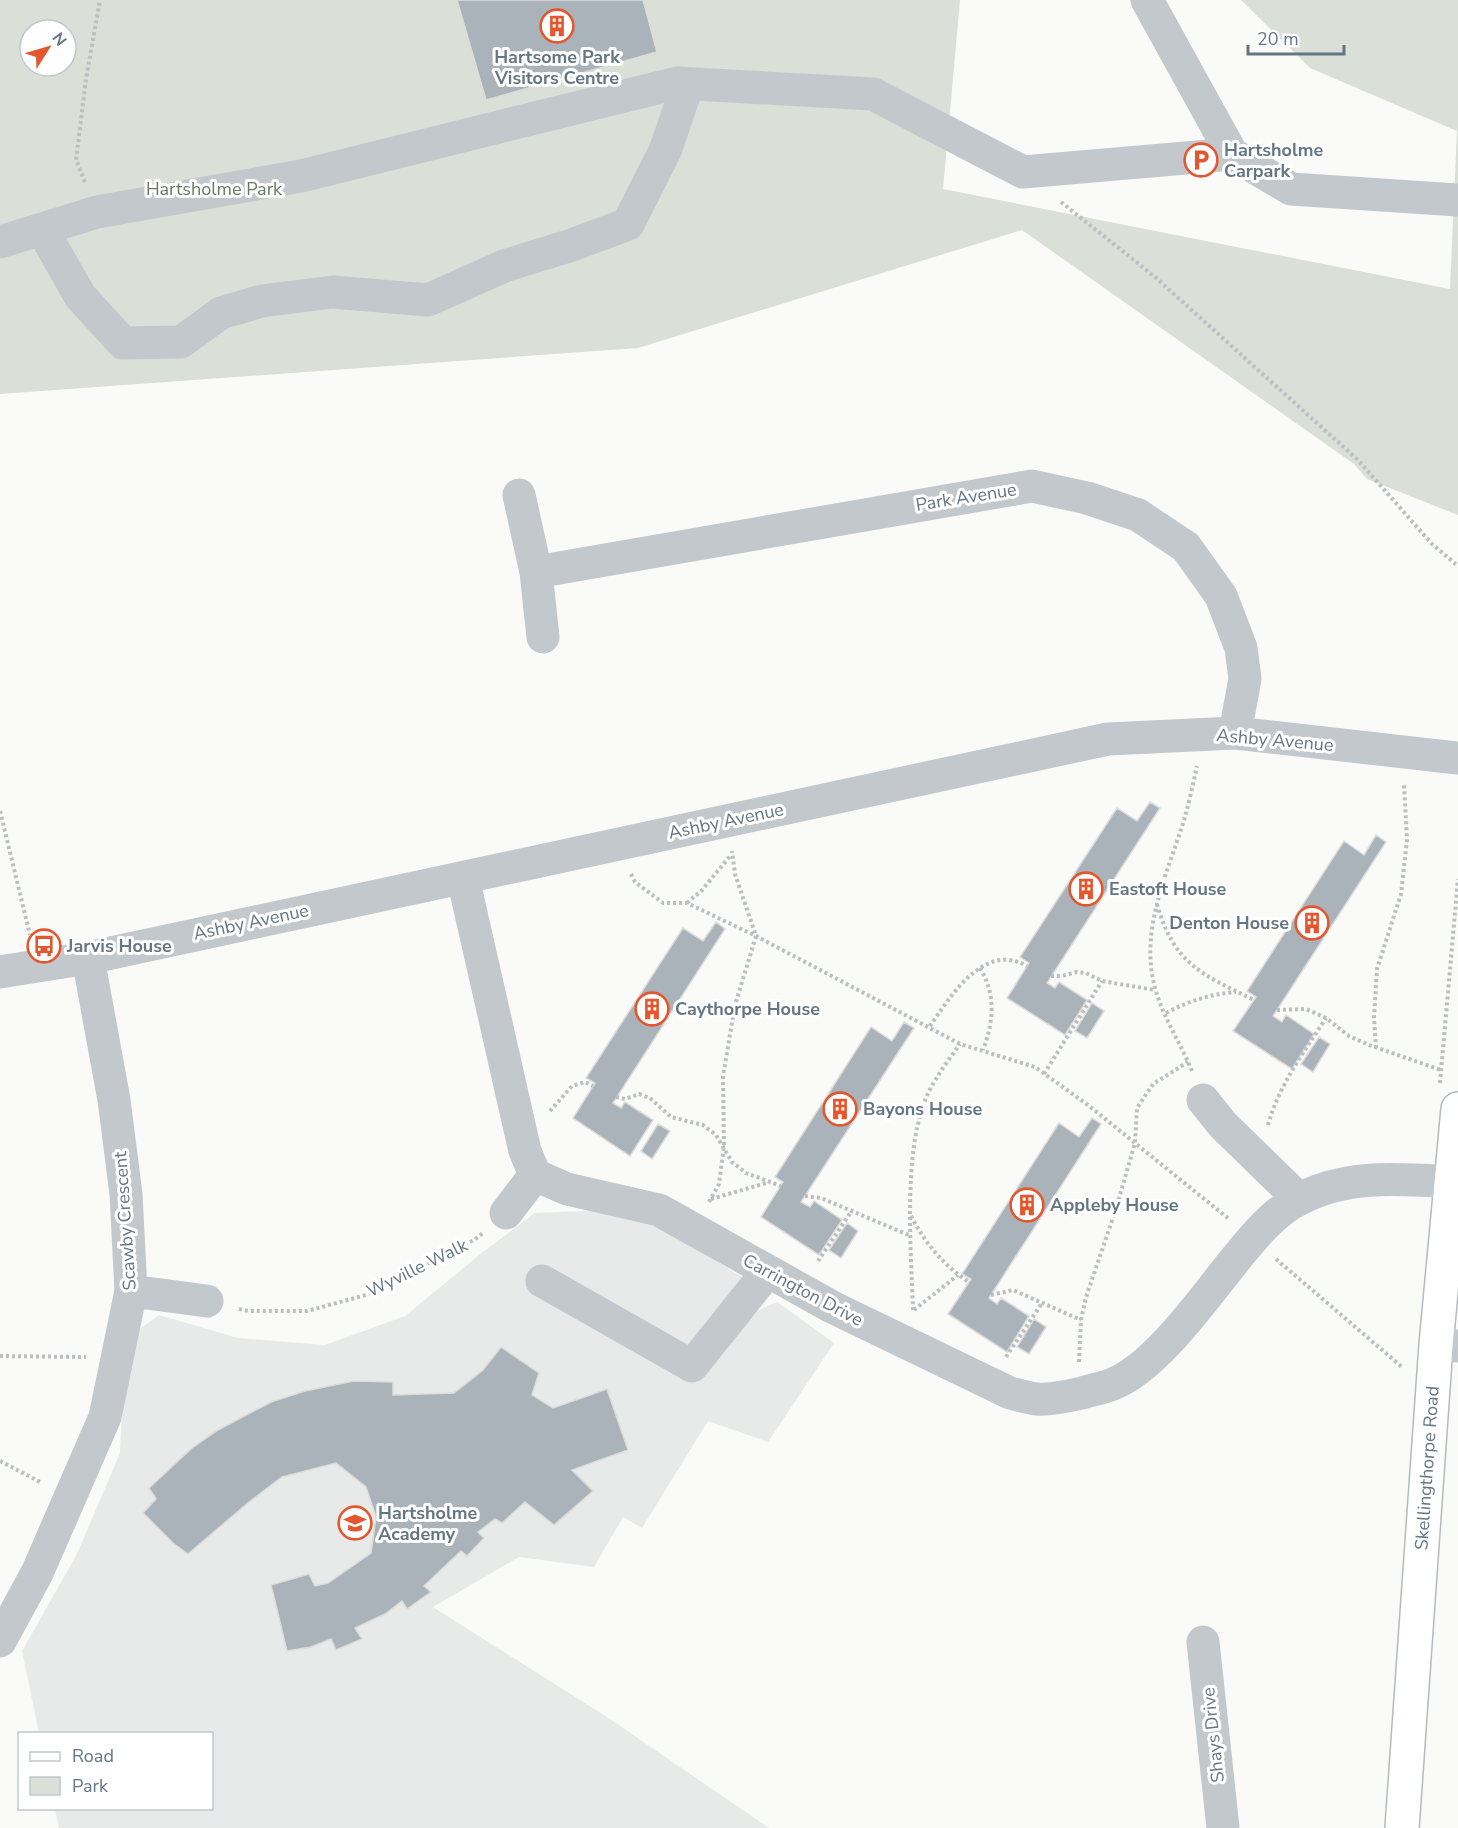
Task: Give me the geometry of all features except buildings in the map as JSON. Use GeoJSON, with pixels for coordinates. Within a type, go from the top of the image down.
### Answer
{"type":"FeatureCollection","features":[{"type":"Feature","properties":{"kind":"main road","name":"Skellingthorpe Road"},"geometry":{"type":"LineString","coordinates":[[1402,1828],[1447,1346],[1452,1182],[1449,1101]]}},
{"type":"Feature","properties":{"kind":"street"},"geometry":{"type":"LineString","coordinates":[[1147,0],[1232,154],[1291,189],[1458,200]]}},
{"type":"Feature","properties":{"kind":"street"},"geometry":{"type":"LineString","coordinates":[[0,242],[97,212],[301,176],[677,83],[873,94],[1023,172],[1232,154]]}},
{"type":"Feature","properties":{"kind":"street"},"geometry":{"type":"LineString","coordinates":[[42,229],[80,296],[123,343],[181,342],[221,313],[262,301],[333,292],[428,300],[504,266],[628,225],[665,151],[688,84]]}},
{"type":"Feature","properties":{"kind":"street","name":"Park Avenue"},"geometry":{"type":"LineString","coordinates":[[536,572],[1032,486],[1086,498],[1138,515],[1186,547],[1221,596],[1241,648],[1245,679],[1220,733]]}},
{"type":"Feature","properties":{"kind":"street"},"geometry":{"type":"LineString","coordinates":[[519,495],[536,572],[543,637]]}},
{"type":"Feature","properties":{"kind":"street","name":"Ashby Avenue"},"geometry":{"type":"LineString","coordinates":[[0,972],[88,958],[1108,739],[1220,733],[1458,758]]}},
{"type":"Feature","properties":{"kind":"street"},"geometry":{"type":"LineString","coordinates":[[463,878],[524,1143],[535,1175],[506,1212]]}},
{"type":"Feature","properties":{"kind":"street","name":"Scawby Crescent"},"geometry":{"type":"LineString","coordinates":[[0,1641],[37,1573],[105,1417],[131,1291],[126,1194],[114,1100],[88,958]]}},
{"type":"Feature","properties":{"kind":"street"},"geometry":{"type":"LineString","coordinates":[[1203,1100],[1223,1125],[1299,1199]]}},
{"type":"Feature","properties":{"kind":"street","name":"Carrington Drive"},"geometry":{"type":"LineString","coordinates":[[535,1175],[567,1189],[659,1210],[832,1307],[1010,1393],[1038,1399],[1083,1392],[1114,1384],[1145,1363],[1178,1330],[1252,1239],[1271,1220],[1299,1199],[1334,1185],[1365,1180],[1452,1182]]}},
{"type":"Feature","properties":{"kind":"street"},"geometry":{"type":"LineString","coordinates":[[542,1281],[692,1366],[768,1271]]}},
{"type":"Feature","properties":{"kind":"street"},"geometry":{"type":"LineString","coordinates":[[131,1291],[207,1301]]}},
{"type":"Feature","properties":{"kind":"street","name":"Shays Drive"},"geometry":{"type":"LineString","coordinates":[[1203,1642],[1223,1828]]}},
{"type":"Feature","properties":{"kind":"path"},"geometry":{"type":"LineString","coordinates":[[97,212],[76,160],[86,79],[100,0]]}},
{"type":"Feature","properties":{"kind":"path"},"geometry":{"type":"LineString","coordinates":[[1023,172],[1155,277],[1299,406],[1358,460],[1432,544],[1458,566]]}},
{"type":"Feature","properties":{"kind":"path"},"geometry":{"type":"LineString","coordinates":[[1203,1100],[1155,990],[1151,959],[1151,931],[1157,903],[1184,819],[1220,733]]}},
{"type":"Feature","properties":{"kind":"path"},"geometry":{"type":"LineString","coordinates":[[1376,1048],[1374,1017],[1377,969],[1401,894],[1407,840],[1407,813],[1401,753]]}},
{"type":"Feature","properties":{"kind":"path"},"geometry":{"type":"LineString","coordinates":[[0,811],[38,966]]}},
{"type":"Feature","properties":{"kind":"path"},"geometry":{"type":"LineString","coordinates":[[695,1231],[719,1184],[724,1146],[723,1076],[735,1005],[756,936],[735,874],[728,821]]}},
{"type":"Feature","properties":{"kind":"path"},"geometry":{"type":"LineString","coordinates":[[619,844],[635,882],[663,903],[687,903],[756,936],[930,1026],[960,1044],[1035,1067],[1088,1105],[1135,1143],[1403,1368]]}},
{"type":"Feature","properties":{"kind":"path"},"geometry":{"type":"LineString","coordinates":[[687,903],[702,890],[732,854]]}},
{"type":"Feature","properties":{"kind":"path"},"geometry":{"type":"LineString","coordinates":[[1449,1101],[1441,1070],[1458,879]]}},
{"type":"Feature","properties":{"kind":"path"},"geometry":{"type":"LineString","coordinates":[[1157,903],[1163,927],[1184,958],[1199,972],[1254,1000]]}},
{"type":"Feature","properties":{"kind":"path"},"geometry":{"type":"LineString","coordinates":[[930,1026],[961,983],[980,968],[990,962],[1002,960],[1017,960],[1027,966]]}},
{"type":"Feature","properties":{"kind":"path"},"geometry":{"type":"LineString","coordinates":[[980,968],[990,991],[992,1007],[990,1031],[983,1050]]}},
{"type":"Feature","properties":{"kind":"path"},"geometry":{"type":"LineString","coordinates":[[1050,976],[1086,973],[1102,981],[1155,990]]}},
{"type":"Feature","properties":{"kind":"path"},"geometry":{"type":"LineString","coordinates":[[1044,1074],[1102,981]]}},
{"type":"Feature","properties":{"kind":"path"},"geometry":{"type":"LineString","coordinates":[[1166,1014],[1184,1004],[1214,994],[1237,992]]}},
{"type":"Feature","properties":{"kind":"path"},"geometry":{"type":"LineString","coordinates":[[1277,1010],[1306,1009],[1326,1018],[1349,1036],[1376,1048],[1441,1070]]}},
{"type":"Feature","properties":{"kind":"path"},"geometry":{"type":"LineString","coordinates":[[1263,1164],[1267,1129],[1273,1106],[1285,1081],[1326,1018]]}},
{"type":"Feature","properties":{"kind":"path"},"geometry":{"type":"LineString","coordinates":[[958,1275],[913,1311],[911,1215],[914,1143],[926,1097],[942,1068],[960,1044]]}},
{"type":"Feature","properties":{"kind":"path"},"geometry":{"type":"LineString","coordinates":[[1083,1392],[1079,1352],[1081,1320],[1086,1297],[1115,1212],[1135,1143],[1137,1108],[1153,1084],[1188,1062]]}},
{"type":"Feature","properties":{"kind":"path"},"geometry":{"type":"LineString","coordinates":[[524,1143],[572,1086],[585,1082],[593,1086]]}},
{"type":"Feature","properties":{"kind":"path"},"geometry":{"type":"LineString","coordinates":[[616,1097],[625,1099],[639,1094],[650,1098],[672,1117],[703,1125],[724,1146],[732,1162],[746,1173],[782,1186]]}},
{"type":"Feature","properties":{"kind":"path"},"geometry":{"type":"LineString","coordinates":[[711,1199],[771,1182]]}},
{"type":"Feature","properties":{"kind":"path"},"geometry":{"type":"LineString","coordinates":[[805,1196],[820,1198],[911,1236]]}},
{"type":"Feature","properties":{"kind":"path","name":"Wyville Walk"},"geometry":{"type":"LineString","coordinates":[[207,1301],[249,1311],[307,1311],[366,1295],[474,1240],[506,1212]]}},
{"type":"Feature","properties":{"kind":"path"},"geometry":{"type":"LineString","coordinates":[[800,1289],[851,1212]]}},
{"type":"Feature","properties":{"kind":"path"},"geometry":{"type":"LineString","coordinates":[[911,1215],[926,1241],[953,1272],[969,1282]]}},
{"type":"Feature","properties":{"kind":"path"},"geometry":{"type":"LineString","coordinates":[[991,1295],[1013,1290],[1081,1320]]}},
{"type":"Feature","properties":{"kind":"path"},"geometry":{"type":"LineString","coordinates":[[990,1383],[1042,1302]]}},
{"type":"Feature","properties":{"kind":"path"},"geometry":{"type":"LineString","coordinates":[[0,1356],[117,1358]]}},
{"type":"Feature","properties":{"kind":"path"},"geometry":{"type":"LineString","coordinates":[[0,1461],[70,1498]]}},
{"type":"Feature","properties":{"kind":"shaded area","name":"Hartsholme Academy"},"geometry":{"type":"Polygon","coordinates":[[[631,1209],[745,1279],[745,1316],[777,1302],[834,1343],[768,1442],[708,1421],[642,1528],[623,1517],[594,1567],[519,1557],[433,1607],[607,1717],[769,1828],[59,1828],[55,1810],[213,1810],[213,1732],[39,1732],[22,1651],[77,1554],[120,1453],[124,1362],[141,1328],[159,1315],[238,1338],[325,1345],[405,1316],[535,1213],[631,1209]]]}},
{"type":"Feature","properties":{"kind":"green space","name":"Hartsholme Park"},"geometry":{"type":"Polygon","coordinates":[[[0,0],[960,0],[943,189],[1450,289],[1457,131],[1310,68],[1241,0],[1458,0],[1458,515],[1367,479],[1354,464],[1022,230],[638,348],[0,394],[0,0]]]}},
{"type":"Feature","properties":{"kind":"place","name":"Hartsome Park Visitors Centre"},"geometry":{"type":"Point","coordinates":[557,26]}},
{"type":"Feature","properties":{"kind":"place","name":"Hartsholme Carpark"},"geometry":{"type":"Point","coordinates":[1201,160]}},
{"type":"Feature","properties":{"kind":"place","name":"Eastoft House"},"geometry":{"type":"Point","coordinates":[1086,889]}},
{"type":"Feature","properties":{"kind":"place","name":"Denton House"},"geometry":{"type":"Point","coordinates":[1312,923]}},
{"type":"Feature","properties":{"kind":"place","name":"Jarvis House"},"geometry":{"type":"Point","coordinates":[44,946]}},
{"type":"Feature","properties":{"kind":"place","name":"Caythorpe House"},"geometry":{"type":"Point","coordinates":[652,1009]}},
{"type":"Feature","properties":{"kind":"place","name":"Bayons House"},"geometry":{"type":"Point","coordinates":[840,1109]}},
{"type":"Feature","properties":{"kind":"place","name":"Appleby House"},"geometry":{"type":"Point","coordinates":[1027,1205]}},
{"type":"Feature","properties":{"kind":"place","name":"Hartsholme Academy"},"geometry":{"type":"Point","coordinates":[355,1523]}}]}
